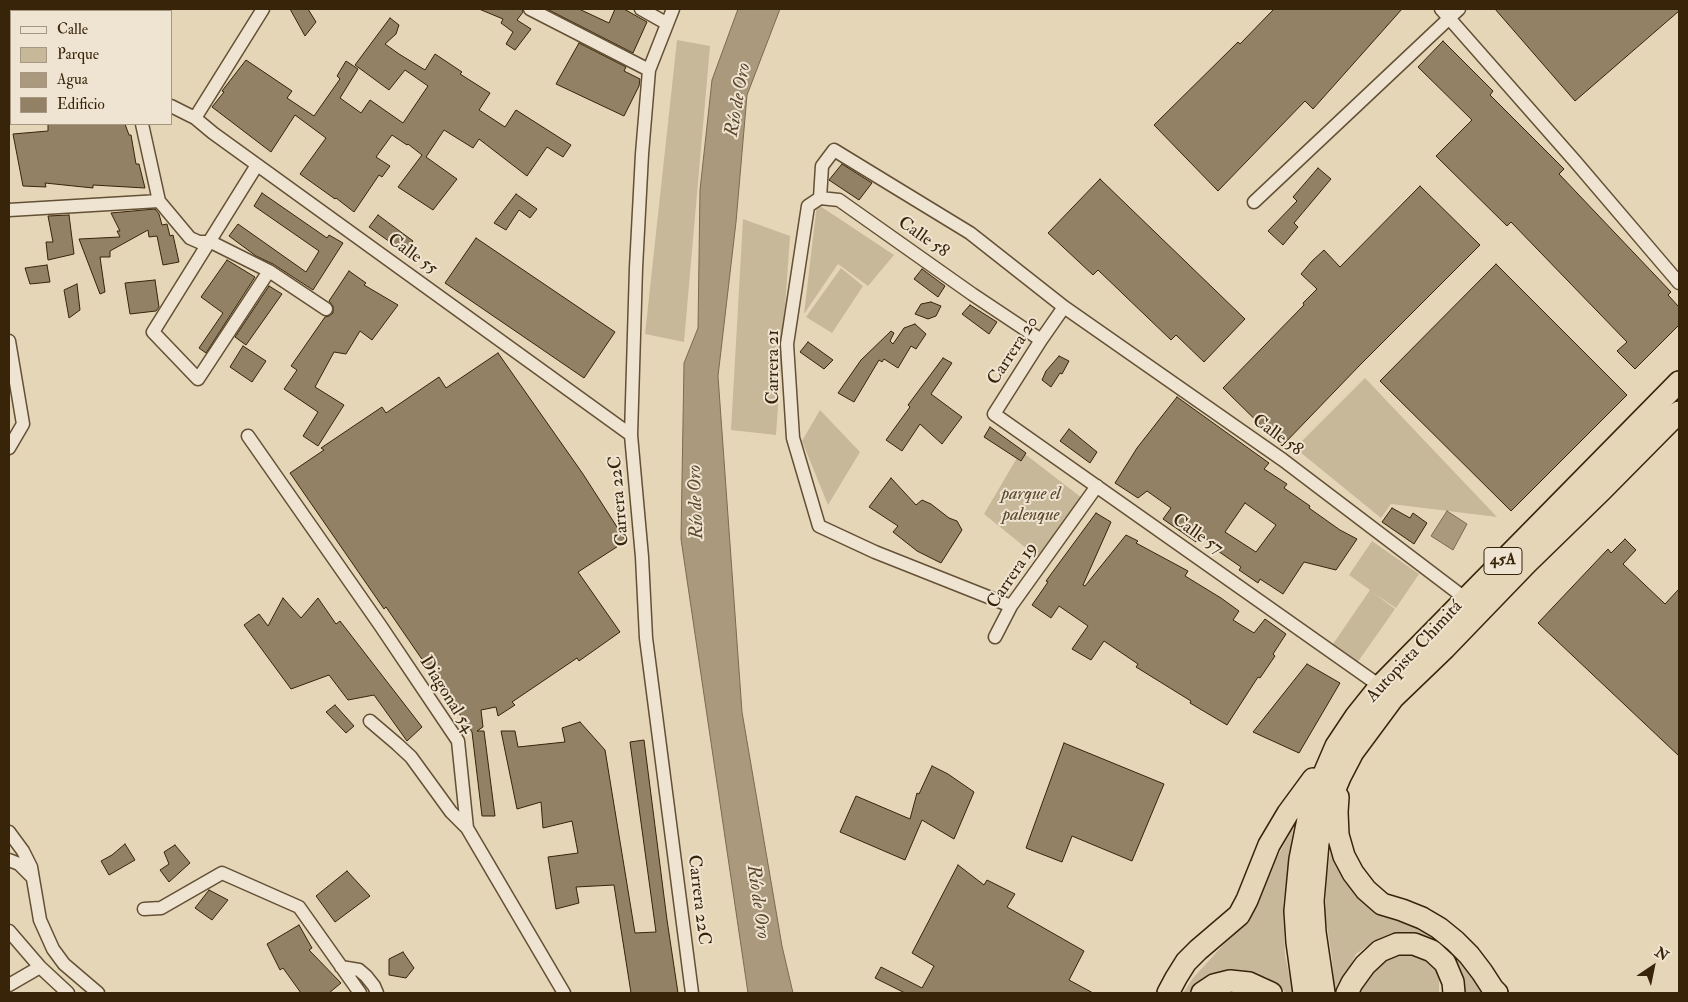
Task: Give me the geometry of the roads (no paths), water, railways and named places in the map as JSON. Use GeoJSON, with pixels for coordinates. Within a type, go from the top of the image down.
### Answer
{"type":"FeatureCollection","features":[{"type":"Feature","properties":{"kind":"highway","name":"Autopista Chimitá"},"geometry":{"type":"LineString","coordinates":[[1304,993],[1295,911],[1300,859],[1311,804],[1336,746],[1356,716],[1380,686],[1679,382]]}},
{"type":"Feature","properties":{"kind":"highway","name":"Autopista Chimitá"},"geometry":{"type":"LineString","coordinates":[[1324,993],[1315,932],[1314,901],[1318,843],[1327,808],[1353,752],[1393,698],[1679,412]]}},
{"type":"Feature","properties":{"kind":"highway"},"geometry":{"type":"LineString","coordinates":[[1168,993],[1186,962],[1239,915],[1247,900],[1269,844],[1288,813],[1336,746]]}},
{"type":"Feature","properties":{"kind":"highway"},"geometry":{"type":"LineString","coordinates":[[1340,777],[1337,812],[1338,835],[1344,856],[1353,873],[1366,890],[1382,904],[1422,918],[1455,940],[1469,954],[1497,993]]}},
{"type":"Feature","properties":{"kind":"highway"},"geometry":{"type":"LineString","coordinates":[[1347,993],[1364,965],[1380,951],[1397,944],[1414,944],[1432,951],[1445,963],[1454,982],[1454,993]]}},
{"type":"Feature","properties":{"kind":"highway"},"geometry":{"type":"LineString","coordinates":[[1202,993],[1214,985],[1230,981],[1249,983],[1272,993]]}},
{"type":"Feature","properties":{"kind":"street"},"geometry":{"type":"LineString","coordinates":[[195,118],[263,9]]}},
{"type":"Feature","properties":{"kind":"street"},"geometry":{"type":"LineString","coordinates":[[530,9],[649,70]]}},
{"type":"Feature","properties":{"kind":"street"},"geometry":{"type":"LineString","coordinates":[[641,9],[666,22]]}},
{"type":"Feature","properties":{"kind":"street","name":"Carrera 22C"},"geometry":{"type":"LineString","coordinates":[[673,9],[666,22],[649,70],[636,268],[631,434],[642,556],[646,638],[692,993]]}},
{"type":"Feature","properties":{"kind":"street"},"geometry":{"type":"LineString","coordinates":[[1254,202],[1445,13],[1459,9]]}},
{"type":"Feature","properties":{"kind":"street"},"geometry":{"type":"LineString","coordinates":[[1445,13],[1679,283]]}},
{"type":"Feature","properties":{"kind":"street","name":"Calle 55"},"geometry":{"type":"LineString","coordinates":[[172,106],[195,118],[257,165],[631,434]]}},
{"type":"Feature","properties":{"kind":"street"},"geometry":{"type":"LineString","coordinates":[[142,125],[159,201],[190,238],[199,242],[210,242],[269,271],[326,309]]}},
{"type":"Feature","properties":{"kind":"street","name":"Calle 58"},"geometry":{"type":"LineString","coordinates":[[1041,340],[839,200],[820,198],[822,166],[834,150],[970,232],[1064,307],[1282,460],[1466,599]]}},
{"type":"Feature","properties":{"kind":"street"},"geometry":{"type":"LineString","coordinates":[[257,165],[153,332],[198,379],[269,271]]}},
{"type":"Feature","properties":{"kind":"street","name":"Carrera 21"},"geometry":{"type":"LineString","coordinates":[[820,198],[808,206],[787,344],[793,438],[818,526],[875,552],[1011,606]]}},
{"type":"Feature","properties":{"kind":"street"},"geometry":{"type":"LineString","coordinates":[[9,210],[159,201]]}},
{"type":"Feature","properties":{"kind":"street","name":"Carrera 20"},"geometry":{"type":"LineString","coordinates":[[994,414],[1064,307]]}},
{"type":"Feature","properties":{"kind":"street"},"geometry":{"type":"LineString","coordinates":[[9,341],[23,424],[9,448]]}},
{"type":"Feature","properties":{"kind":"street","name":"Calle 57"},"geometry":{"type":"LineString","coordinates":[[994,414],[1380,686]]}},
{"type":"Feature","properties":{"kind":"street","name":"Diagonal 54"},"geometry":{"type":"LineString","coordinates":[[248,436],[380,625],[458,741],[467,828],[564,993]]}},
{"type":"Feature","properties":{"kind":"street","name":"Carrera 19"},"geometry":{"type":"LineString","coordinates":[[995,637],[1011,606],[1097,486]]}},
{"type":"Feature","properties":{"kind":"street"},"geometry":{"type":"LineString","coordinates":[[370,721],[411,757],[451,812],[467,828]]}},
{"type":"Feature","properties":{"kind":"street"},"geometry":{"type":"LineString","coordinates":[[10,832],[31,866],[40,920],[53,949],[64,964],[98,993]]}},
{"type":"Feature","properties":{"kind":"street"},"geometry":{"type":"LineString","coordinates":[[9,860],[19,864],[34,879]]}},
{"type":"Feature","properties":{"kind":"street"},"geometry":{"type":"LineString","coordinates":[[144,909],[161,908],[222,873],[299,907],[360,993]]}},
{"type":"Feature","properties":{"kind":"street"},"geometry":{"type":"LineString","coordinates":[[9,931],[40,968],[68,993]]}},
{"type":"Feature","properties":{"kind":"street"},"geometry":{"type":"LineString","coordinates":[[9,985],[40,968]]}},
{"type":"Feature","properties":{"kind":"street"},"geometry":{"type":"LineString","coordinates":[[341,968],[359,970],[370,981],[377,993]]}},
{"type":"Feature","properties":{"kind":"water","name":"Río de Oro"},"geometry":{"type":"Polygon","coordinates":[[[738,9],[780,9],[747,95],[736,222],[718,376],[742,712],[782,946],[793,993],[748,993],[681,539],[684,363],[698,328],[700,190],[712,80],[738,9]]]}},
{"type":"Feature","properties":{"kind":"water"},"geometry":{"type":"Polygon","coordinates":[[[1447,511],[1467,524],[1453,550],[1431,536],[1447,511]]]}},
{"type":"Feature","properties":{"kind":"park label","name":"parque el palenque"},"geometry":{"type":"Point","coordinates":[1031,505]}}]}
